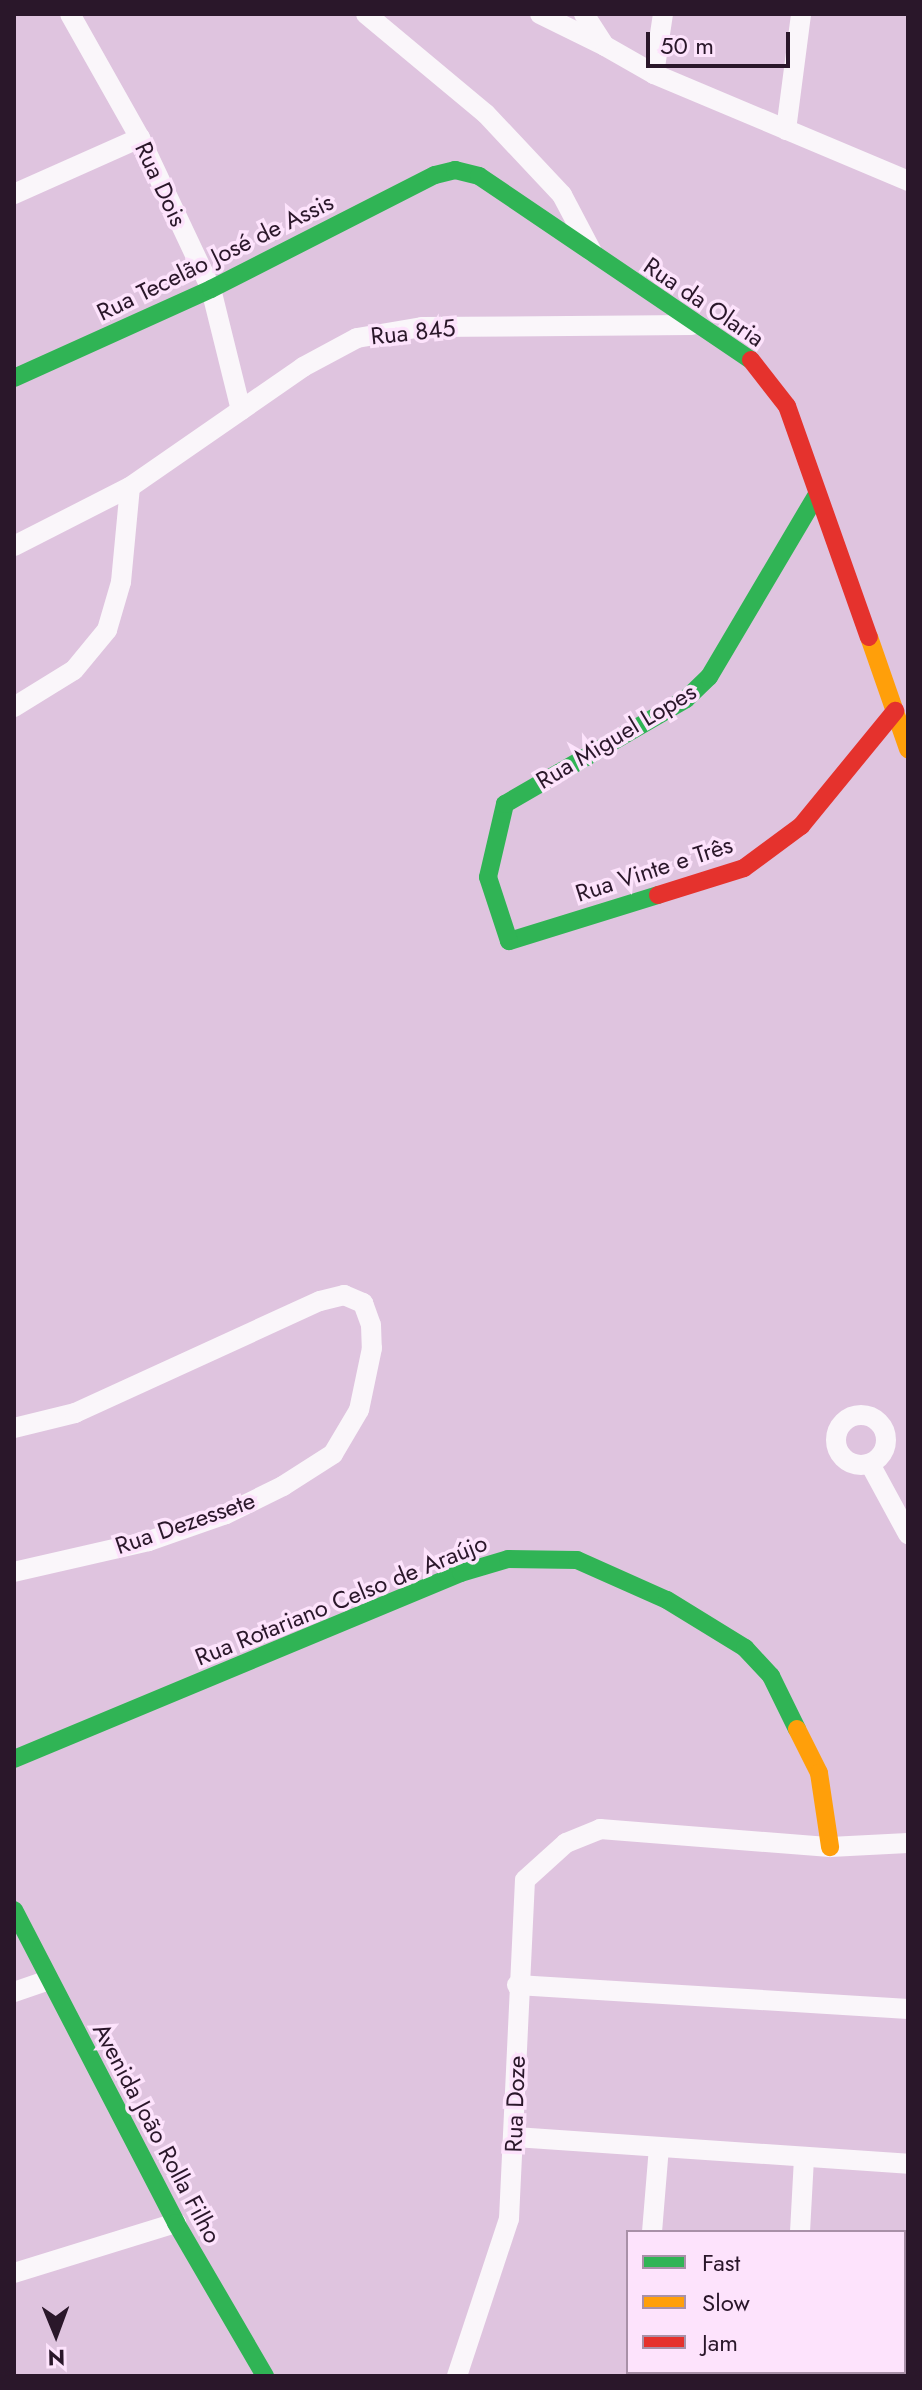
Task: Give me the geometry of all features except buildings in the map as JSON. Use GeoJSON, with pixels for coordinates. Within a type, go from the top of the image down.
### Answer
{"type":"FeatureCollection","features":[{"type":"Feature","properties":{"kind":"street","name":"Rua Dois"},"geometry":{"type":"LineString","coordinates":[[70,14],[140,138],[211,289],[241,410]]}},
{"type":"Feature","properties":{"kind":"street"},"geometry":{"type":"LineString","coordinates":[[366,14],[497,125],[562,195],[594,257]]}},
{"type":"Feature","properties":{"kind":"street"},"geometry":{"type":"LineString","coordinates":[[540,14],[654,74],[908,181]]}},
{"type":"Feature","properties":{"kind":"street"},"geometry":{"type":"LineString","coordinates":[[584,14],[605,46]]}},
{"type":"Feature","properties":{"kind":"street"},"geometry":{"type":"LineString","coordinates":[[654,74],[663,14]]}},
{"type":"Feature","properties":{"kind":"street"},"geometry":{"type":"LineString","coordinates":[[786,130],[801,14]]}},
{"type":"Feature","properties":{"kind":"street"},"geometry":{"type":"LineString","coordinates":[[14,194],[140,138]]}},
{"type":"Feature","properties":{"kind":"street","name":"Rua da Olaria"},"geometry":{"type":"LineString","coordinates":[[435,175],[455,170],[479,176],[692,325],[743,353],[767,376],[787,406],[816,496],[908,749]]}},
{"type":"Feature","properties":{"kind":"street","name":"Rua Tecelão José de Assis"},"geometry":{"type":"LineString","coordinates":[[14,378],[211,289],[435,175]]}},
{"type":"Feature","properties":{"kind":"street","name":"Rua 845"},"geometry":{"type":"LineString","coordinates":[[14,546],[130,487],[241,410],[357,338],[422,327],[692,325]]}},
{"type":"Feature","properties":{"kind":"street"},"geometry":{"type":"LineString","coordinates":[[14,707],[74,670],[107,630],[121,582],[130,487]]}},
{"type":"Feature","properties":{"kind":"street","name":"Rua Miguel Lopes"},"geometry":{"type":"LineString","coordinates":[[509,941],[488,877],[494,834],[505,804],[686,699],[709,677],[816,496]]}},
{"type":"Feature","properties":{"kind":"street","name":"Rua Vinte e Três"},"geometry":{"type":"LineString","coordinates":[[509,941],[744,868],[801,826],[895,711]]}},
{"type":"Feature","properties":{"kind":"street","name":"Rua Dezessete"},"geometry":{"type":"LineString","coordinates":[[14,1428],[75,1413],[320,1301],[344,1295],[363,1303],[371,1325],[372,1348],[359,1410],[333,1454],[283,1486],[226,1514],[149,1541],[14,1572]]}},
{"type":"Feature","properties":{"kind":"street"},"geometry":{"type":"LineString","coordinates":[[870,1464],[908,1534]]}},
{"type":"Feature","properties":{"kind":"street","name":"Rua Rotariano Celso de Araújo"},"geometry":{"type":"LineString","coordinates":[[14,1759],[461,1573],[508,1559],[577,1560],[667,1600],[745,1648],[771,1676],[819,1773],[830,1847]]}},
{"type":"Feature","properties":{"kind":"street","name":"Rua Doze"},"geometry":{"type":"LineString","coordinates":[[457,2376],[509,2219],[515,2137],[517,1985],[525,1880],[566,1843],[600,1829],[830,1847]]}},
{"type":"Feature","properties":{"kind":"street"},"geometry":{"type":"LineString","coordinates":[[830,1847],[908,1843]]}},
{"type":"Feature","properties":{"kind":"street","name":"Avenida João Rolla Filho"},"geometry":{"type":"LineString","coordinates":[[14,1910],[176,2223],[265,2376]]}},
{"type":"Feature","properties":{"kind":"street"},"geometry":{"type":"LineString","coordinates":[[14,1992],[49,1980]]}},
{"type":"Feature","properties":{"kind":"street"},"geometry":{"type":"LineString","coordinates":[[517,1985],[908,2009]]}},
{"type":"Feature","properties":{"kind":"street"},"geometry":{"type":"LineString","coordinates":[[515,2137],[908,2164]]}},
{"type":"Feature","properties":{"kind":"street"},"geometry":{"type":"LineString","coordinates":[[652,2230],[659,2147]]}},
{"type":"Feature","properties":{"kind":"street"},"geometry":{"type":"LineString","coordinates":[[800,2230],[804,2157]]}},
{"type":"Feature","properties":{"kind":"street"},"geometry":{"type":"LineString","coordinates":[[14,2273],[176,2223]]}},
{"type":"Feature","properties":{"kind":"traffic: fast"},"geometry":{"type":"LineString","coordinates":[[14,378],[211,289],[435,175],[455,170],[479,176],[751,360]]}},
{"type":"Feature","properties":{"kind":"traffic: fast"},"geometry":{"type":"LineString","coordinates":[[658,895],[509,941],[488,877],[505,804],[686,699],[709,677],[816,496]]}},
{"type":"Feature","properties":{"kind":"traffic: fast"},"geometry":{"type":"LineString","coordinates":[[14,1759],[461,1573],[508,1559],[577,1560],[667,1600],[745,1648],[771,1676],[797,1729]]}},
{"type":"Feature","properties":{"kind":"traffic: fast"},"geometry":{"type":"LineString","coordinates":[[14,1910],[176,2223],[265,2376]]}},
{"type":"Feature","properties":{"kind":"traffic: slow"},"geometry":{"type":"LineString","coordinates":[[869,637],[908,749]]}},
{"type":"Feature","properties":{"kind":"traffic: slow"},"geometry":{"type":"LineString","coordinates":[[797,1729],[819,1773],[830,1847]]}},
{"type":"Feature","properties":{"kind":"traffic: jam"},"geometry":{"type":"LineString","coordinates":[[751,360],[787,406],[869,637]]}},
{"type":"Feature","properties":{"kind":"traffic: jam"},"geometry":{"type":"LineString","coordinates":[[658,895],[744,868],[801,826],[895,711]]}}]}
